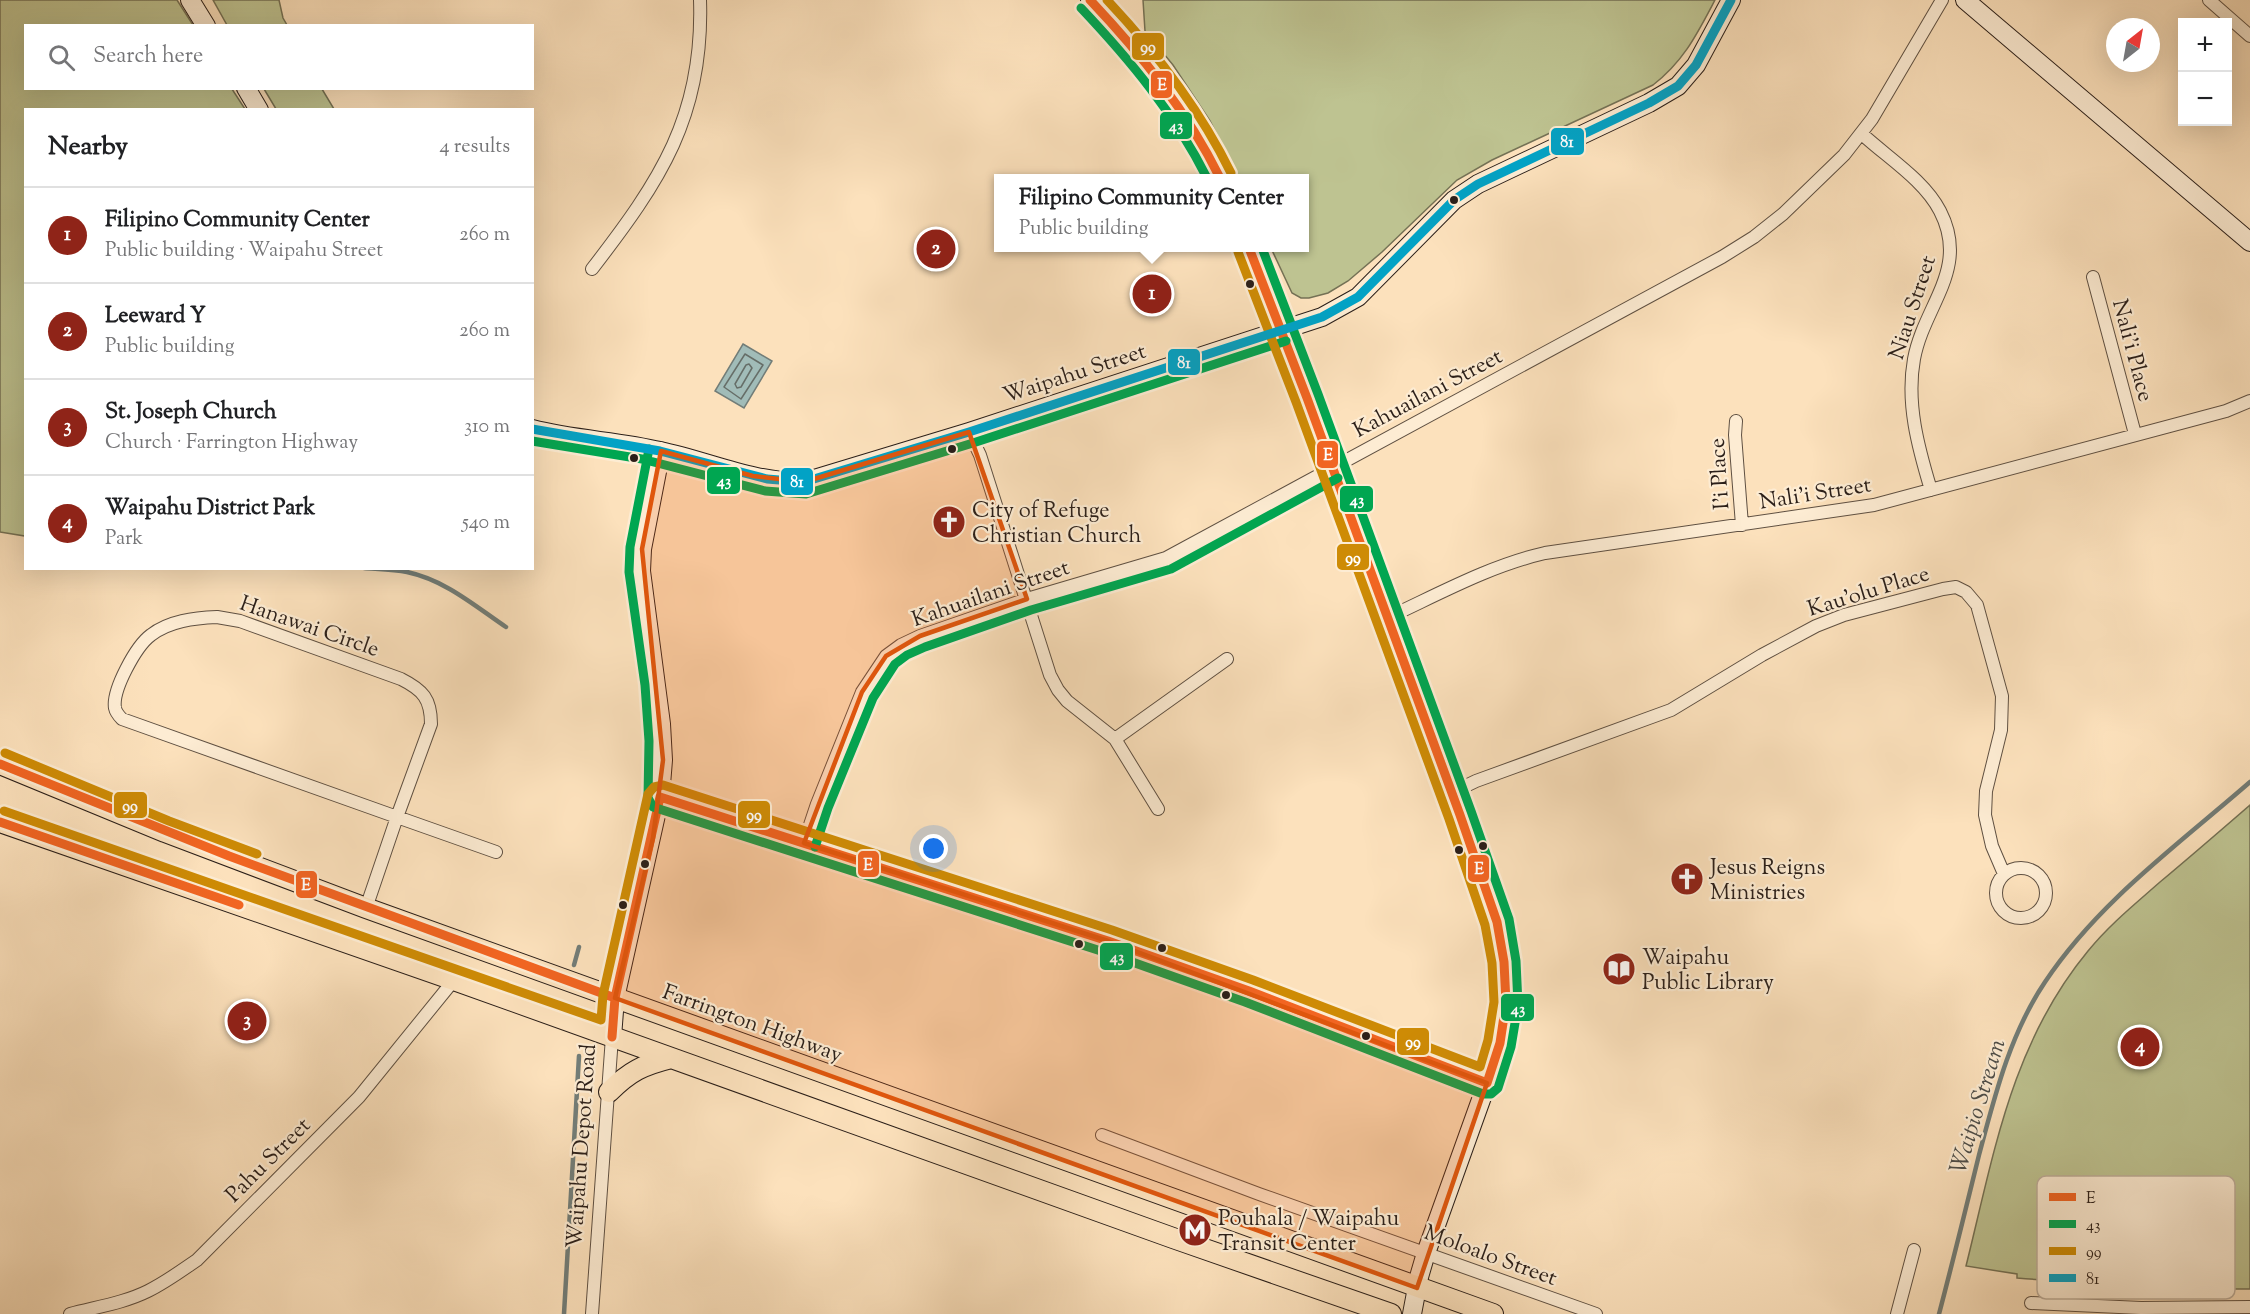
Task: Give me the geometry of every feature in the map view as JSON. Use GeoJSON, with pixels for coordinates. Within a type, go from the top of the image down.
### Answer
{"type":"FeatureCollection","features":[{"type":"Feature","properties":{"kind":"main road","name":"Farrington Highway"},"geometry":{"type":"LineString","coordinates":[[0,764],[165,832],[366,908],[1493,1314]]}},
{"type":"Feature","properties":{"kind":"main road"},"geometry":{"type":"LineString","coordinates":[[0,822],[454,980],[1391,1314]]}},
{"type":"Feature","properties":{"kind":"main road"},"geometry":{"type":"LineString","coordinates":[[609,1092],[633,1071],[644,1065],[671,1058]]}},
{"type":"Feature","properties":{"kind":"street"},"geometry":{"type":"LineString","coordinates":[[190,0],[205,24]]}},
{"type":"Feature","properties":{"kind":"street"},"geometry":{"type":"LineString","coordinates":[[592,269],[633,217],[653,186],[676,141],[692,93],[698,60],[700,0]]}},
{"type":"Feature","properties":{"kind":"street"},"geometry":{"type":"LineString","coordinates":[[1090,0],[1150,67],[1172,96],[1196,133],[1218,174]]}},
{"type":"Feature","properties":{"kind":"street","name":"Waipahu Street"},"geometry":{"type":"LineString","coordinates":[[534,429],[661,451],[784,483],[804,482],[969,432],[1322,317],[1358,297],[1454,200],[1478,183],[1649,103],[1678,86],[1696,65],[1731,0]]}},
{"type":"Feature","properties":{"kind":"street","name":"Kahuailani Street"},"geometry":{"type":"LineString","coordinates":[[804,843],[817,804],[862,692],[886,656],[901,645],[920,636],[1166,558],[1722,257],[1783,214],[1815,185],[1862,134],[1942,0]]}},
{"type":"Feature","properties":{"kind":"street"},"geometry":{"type":"LineString","coordinates":[[1965,0],[2250,242]]}},
{"type":"Feature","properties":{"kind":"street"},"geometry":{"type":"LineString","coordinates":[[2209,0],[2250,36]]}},
{"type":"Feature","properties":{"kind":"street"},"geometry":{"type":"LineString","coordinates":[[247,90],[258,108]]}},
{"type":"Feature","properties":{"kind":"street","name":"Niau Street"},"geometry":{"type":"LineString","coordinates":[[1862,134],[1928,193],[1940,210],[1950,238],[1951,255],[1948,275],[1919,339],[1911,381],[1911,407],[1916,436],[1931,490]]}},
{"type":"Feature","properties":{"kind":"street"},"geometry":{"type":"LineString","coordinates":[[1251,252],[1282,330],[1451,793],[1497,922],[1504,962],[1506,1003],[1500,1042],[1426,1253],[1413,1314]]}},
{"type":"Feature","properties":{"kind":"street","name":"Nali'i Place"},"geometry":{"type":"LineString","coordinates":[[2093,277],[2135,434]]}},
{"type":"Feature","properties":{"kind":"street","name":"Nali'i Street"},"geometry":{"type":"LineString","coordinates":[[1387,618],[1478,575],[1524,558],[1874,505],[2226,411],[2250,401]]}},
{"type":"Feature","properties":{"kind":"street","name":"I'i Place"},"geometry":{"type":"LineString","coordinates":[[1736,421],[1735,435],[1742,525]]}},
{"type":"Feature","properties":{"kind":"street"},"geometry":{"type":"LineString","coordinates":[[969,432],[980,455],[1050,675],[1067,701],[1115,739],[1158,809]]}},
{"type":"Feature","properties":{"kind":"street","name":"Waipahu Depot Road"},"geometry":{"type":"LineString","coordinates":[[592,1314],[615,998],[660,797],[663,760],[661,724],[641,571],[642,549],[661,451]]}},
{"type":"Feature","properties":{"kind":"street","name":"Kau'olu Place"},"geometry":{"type":"LineString","coordinates":[[1451,793],[1476,781],[1671,710],[1762,655],[1816,626],[1844,615],[1943,588],[1956,587],[1966,592],[1977,605],[2002,696],[2001,730],[1986,791],[1985,815],[1992,846],[2004,874]]}},
{"type":"Feature","properties":{"kind":"street","name":"Hanawai Circle"},"geometry":{"type":"LineString","coordinates":[[366,908],[397,817],[431,724],[431,709],[416,686],[240,621],[217,617],[196,618],[166,626],[150,635],[140,645],[126,671],[115,700],[115,711],[122,719],[397,817],[496,852]]}},
{"type":"Feature","properties":{"kind":"street"},"geometry":{"type":"LineString","coordinates":[[1115,739],[1227,659]]}},
{"type":"Feature","properties":{"kind":"street"},"geometry":{"type":"LineString","coordinates":[[660,797],[1119,945],[1249,991],[1487,1083]]}},
{"type":"Feature","properties":{"kind":"street"},"geometry":{"type":"LineString","coordinates":[[2018,868],[2026,869],[2039,876],[2046,890],[2043,905],[2038,911],[2032,915],[2017,918],[2003,910],[1998,904],[1996,888],[2004,874],[2018,868]]}},
{"type":"Feature","properties":{"kind":"street","name":"Pahu Street"},"geometry":{"type":"LineString","coordinates":[[70,1314],[147,1292],[197,1260],[359,1097],[454,980]]}},
{"type":"Feature","properties":{"kind":"street","name":"Moloalo Street"},"geometry":{"type":"LineString","coordinates":[[1102,1135],[1259,1194],[1596,1314]]}},
{"type":"Feature","properties":{"kind":"street"},"geometry":{"type":"LineString","coordinates":[[1897,1314],[1914,1250]]}},
{"type":"Feature","properties":{"kind":"street"},"geometry":{"type":"LineString","coordinates":[[2031,1303],[2161,1309],[2250,1307]]}},
{"type":"Feature","properties":{"kind":"highlighted area"},"geometry":{"type":"Polygon","coordinates":[[[969,432],[1027,599],[920,636],[886,656],[862,692],[804,843],[1108,941],[1487,1083],[1417,1288],[615,998],[653,838],[663,760],[642,549],[661,451],[753,476],[804,482],[969,432]]]}},
{"type":"Feature","properties":{"kind":"green space"},"geometry":{"type":"Polygon","coordinates":[[[0,0],[177,0],[192,24],[24,24],[24,90],[233,90],[244,108],[24,108],[24,536],[0,532],[0,0]]]}},
{"type":"Feature","properties":{"kind":"green space"},"geometry":{"type":"Polygon","coordinates":[[[213,0],[279,0],[286,24],[226,24],[213,0]]]}},
{"type":"Feature","properties":{"kind":"green space"},"geometry":{"type":"Polygon","coordinates":[[[1143,0],[1715,0],[1696,36],[1681,57],[1653,85],[1492,160],[1457,180],[1382,252],[1348,281],[1328,293],[1309,298],[1301,298],[1292,293],[1273,252],[1309,252],[1309,174],[1237,174],[1210,121],[1173,65],[1145,31],[1143,0]]]}},
{"type":"Feature","properties":{"kind":"green space"},"geometry":{"type":"Polygon","coordinates":[[[265,90],[323,90],[333,108],[275,108],[265,90]]]}},
{"type":"Feature","properties":{"kind":"green space"},"geometry":{"type":"Polygon","coordinates":[[[2250,805],[2250,1289],[2235,1289],[2235,1176],[2037,1176],[2037,1279],[2017,1278],[2017,1274],[1966,1266],[2009,1101],[2040,1024],[2062,987],[2096,941],[2160,882],[2250,805]]]}},
{"type":"Feature","properties":{"kind":"water"},"geometry":{"type":"Polygon","coordinates":[[[743,344],[772,361],[744,408],[715,391],[743,344]]]}},
{"type":"Feature","properties":{"kind":"waterway"},"geometry":{"type":"LineString","coordinates":[[391,570],[421,576],[447,587],[506,627]]}},
{"type":"Feature","properties":{"kind":"waterway","name":"Waipio Stream"},"geometry":{"type":"LineString","coordinates":[[1939,1314],[1998,1088],[2013,1044],[2033,1002],[2066,953],[2114,900],[2250,782]]}},
{"type":"Feature","properties":{"kind":"waterway"},"geometry":{"type":"LineString","coordinates":[[574,965],[579,947]]}},
{"type":"Feature","properties":{"kind":"waterway"},"geometry":{"type":"LineString","coordinates":[[564,1314],[579,1056]]}},
{"type":"Feature","properties":{"kind":"transit line","name":"E"},"geometry":{"type":"LineString","coordinates":[[1090,0],[1162,84],[1193,130],[1218,174]]}},
{"type":"Feature","properties":{"kind":"transit line","name":"99"},"geometry":{"type":"LineString","coordinates":[[1107,0],[1143,40],[1191,103],[1231,173]]}},
{"type":"Feature","properties":{"kind":"transit line","name":"81"},"geometry":{"type":"LineString","coordinates":[[534,429],[660,451],[767,479],[804,482],[969,432],[1322,317],[1358,297],[1454,200],[1478,184],[1649,103],[1678,86],[1696,65],[1731,0]]}},
{"type":"Feature","properties":{"kind":"transit line","name":"43"},"geometry":{"type":"LineString","coordinates":[[1081,8],[1150,88],[1181,132],[1205,174]]}},
{"type":"Feature","properties":{"kind":"transit line","name":"99"},"geometry":{"type":"LineString","coordinates":[[4,811],[601,1020],[603,995],[648,794],[654,787],[663,785],[1112,930],[1253,980],[1480,1067],[1488,1040],[1494,1002],[1492,963],[1485,925],[1449,819],[1296,402],[1238,252]]}},
{"type":"Feature","properties":{"kind":"transit line","name":"E"},"geometry":{"type":"LineString","coordinates":[[1251,252],[1307,398],[1497,922],[1504,962],[1506,1003],[1500,1043],[1487,1083]]}},
{"type":"Feature","properties":{"kind":"transit line","name":"43"},"geometry":{"type":"LineString","coordinates":[[649,449],[630,547],[629,572],[645,685],[649,741],[648,798],[653,807],[1104,952],[1245,1002],[1483,1094],[1491,1094],[1498,1088],[1511,1047],[1518,1005],[1516,961],[1509,919],[1318,394],[1264,252]]}},
{"type":"Feature","properties":{"kind":"transit line","name":"43"},"geometry":{"type":"LineString","coordinates":[[534,441],[642,459],[765,491],[806,494],[973,443],[1286,341]]}},
{"type":"Feature","properties":{"kind":"transit line","name":"43"},"geometry":{"type":"LineString","coordinates":[[815,847],[828,808],[873,698],[895,664],[907,655],[1031,610],[1171,569],[1338,478]]}},
{"type":"Feature","properties":{"kind":"transit line","name":"99"},"geometry":{"type":"LineString","coordinates":[[5,753],[169,821],[257,854]]}},
{"type":"Feature","properties":{"kind":"transit line","name":"E"},"geometry":{"type":"LineString","coordinates":[[0,764],[229,856],[615,998]]}},
{"type":"Feature","properties":{"kind":"transit line","name":"E"},"geometry":{"type":"LineString","coordinates":[[660,797],[1108,941],[1249,991],[1487,1083]]}},
{"type":"Feature","properties":{"kind":"transit line","name":"E"},"geometry":{"type":"LineString","coordinates":[[612,1037],[615,998],[660,797]]}},
{"type":"Feature","properties":{"kind":"transit line","name":"E"},"geometry":{"type":"LineString","coordinates":[[0,822],[239,905]]}},
{"type":"Feature","properties":{"kind":"place","name":"Leeward Y"},"geometry":{"type":"Point","coordinates":[936,249]}},
{"type":"Feature","properties":{"kind":"place","name":"Filipino Community Center"},"geometry":{"type":"Point","coordinates":[1152,294]}},
{"type":"Feature","properties":{"kind":"place","name":"City of Refuge Christian Church"},"geometry":{"type":"Point","coordinates":[949,522]}},
{"type":"Feature","properties":{"kind":"place","name":"Jesus Reigns Ministries"},"geometry":{"type":"Point","coordinates":[1687,879]}},
{"type":"Feature","properties":{"kind":"place","name":"Waipahu Public Library"},"geometry":{"type":"Point","coordinates":[1619,969]}},
{"type":"Feature","properties":{"kind":"place","name":"St. Joseph Church"},"geometry":{"type":"Point","coordinates":[247,1021]}},
{"type":"Feature","properties":{"kind":"place","name":"Waipahu District Park"},"geometry":{"type":"Point","coordinates":[2140,1047]}},
{"type":"Feature","properties":{"kind":"place","name":"Pouhala / Waipahu Transit Center"},"geometry":{"type":"Point","coordinates":[1195,1230]}}]}
